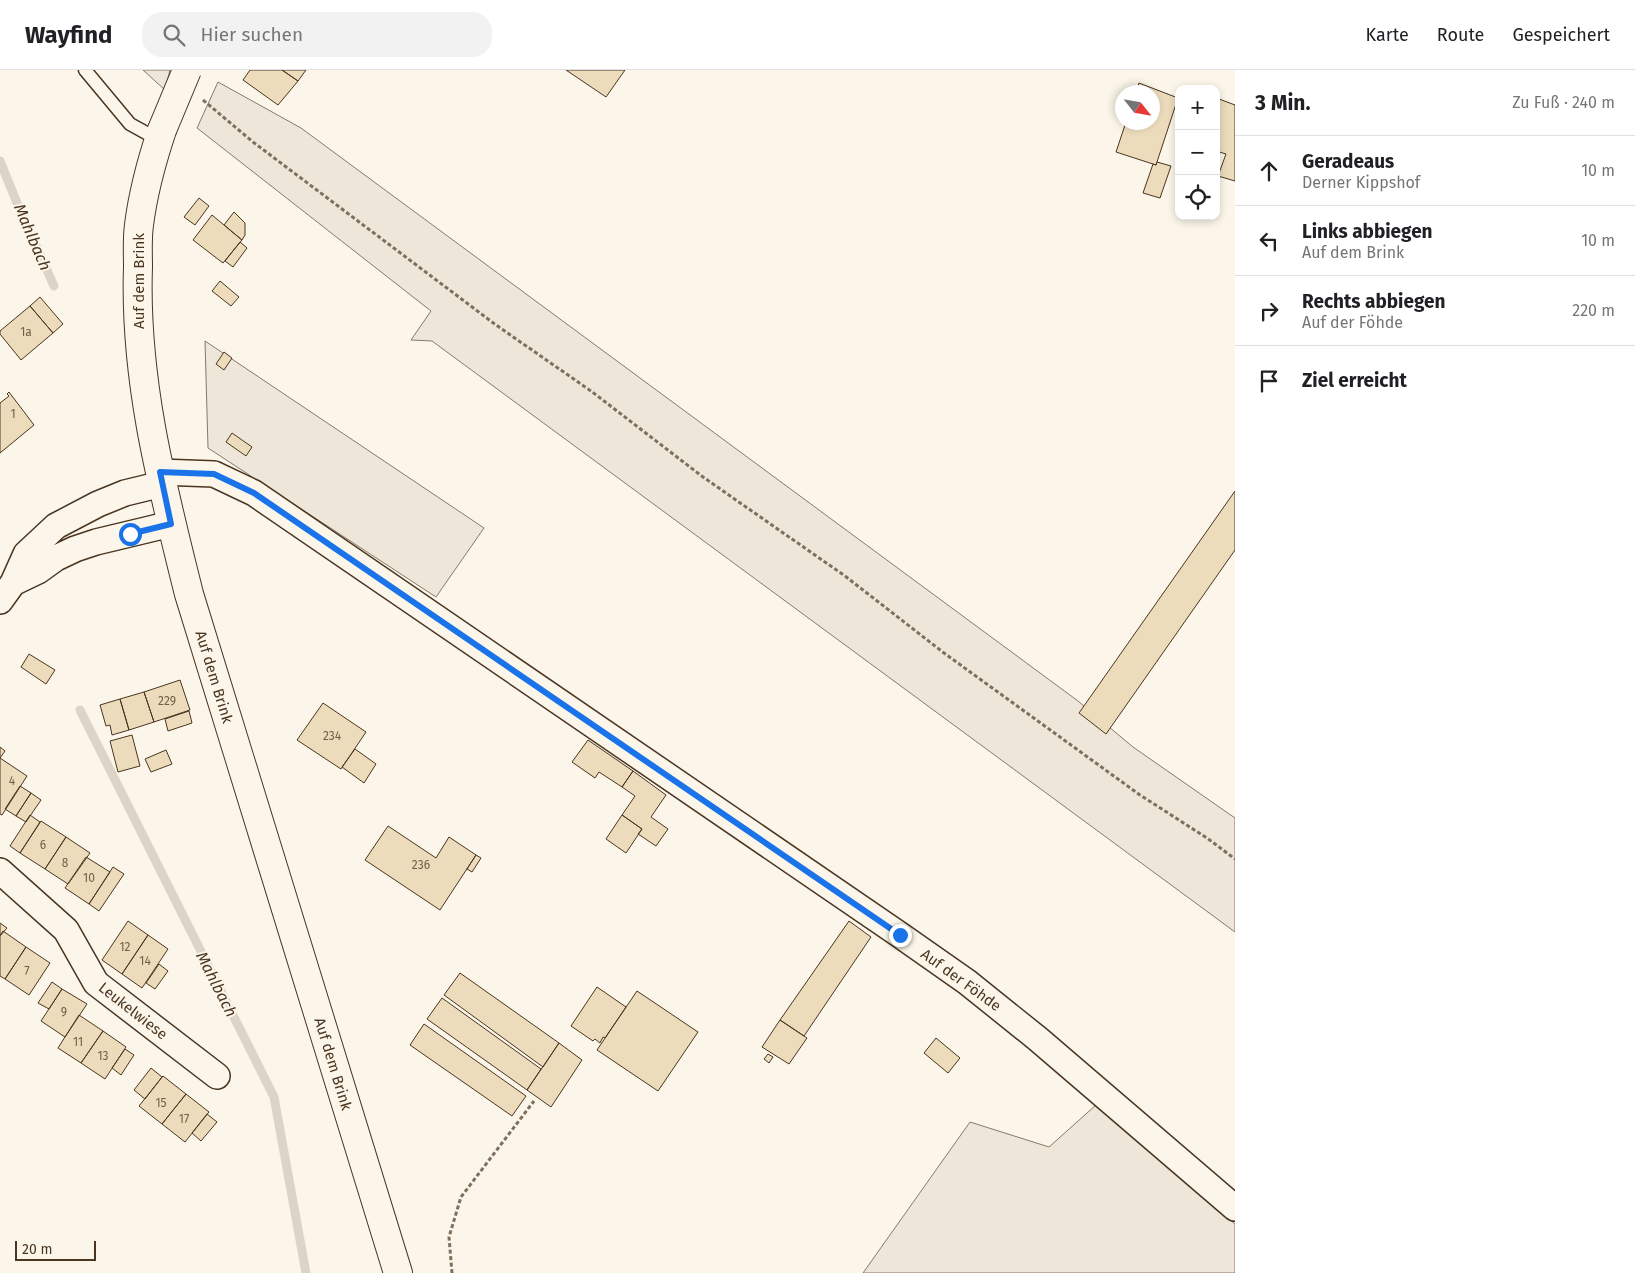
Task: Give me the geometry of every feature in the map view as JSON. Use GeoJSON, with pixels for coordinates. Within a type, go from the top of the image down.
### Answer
{"type":"FeatureCollection","features":[{"type":"Feature","properties":{"kind":"street","name":"Auf dem Brink"},"geometry":{"type":"LineString","coordinates":[[192,82],[160,135],[146,187],[139,226],[136,303],[144,395],[171,524],[189,594],[398,1273]]}},
{"type":"Feature","properties":{"kind":"street","name":"Auf der Föhde"},"geometry":{"type":"LineString","coordinates":[[6,592],[26,554],[56,526],[98,504],[161,478],[214,474],[254,493],[968,982],[1038,1039],[1235,1208]]}},
{"type":"Feature","properties":{"kind":"street"},"geometry":{"type":"LineString","coordinates":[[6,592],[56,558],[75,549],[171,524]]}},
{"type":"Feature","properties":{"kind":"street","name":"Leukelwiese"},"geometry":{"type":"LineString","coordinates":[[0,871],[66,930],[96,983],[217,1076]]}},
{"type":"Feature","properties":{"kind":"lane"},"geometry":{"type":"LineString","coordinates":[[85,70],[130,124],[160,135]]}},
{"type":"Feature","properties":{"kind":"path"},"geometry":{"type":"LineString","coordinates":[[192,82],[253,142],[496,325],[591,391],[704,478],[846,576],[944,653],[1140,795],[1207,838],[1235,859]]}},
{"type":"Feature","properties":{"kind":"path"},"geometry":{"type":"LineString","coordinates":[[452,1273],[449,1237],[461,1197],[534,1101]]}},
{"type":"Feature","properties":{"kind":"shaded area"},"geometry":{"type":"Polygon","coordinates":[[[143,70],[170,70],[165,90],[143,70]]]}},
{"type":"Feature","properties":{"kind":"shaded area"},"geometry":{"type":"Polygon","coordinates":[[[218,82],[301,128],[1078,701],[1133,747],[1235,818],[1235,932],[432,341],[411,340],[431,311],[197,128],[218,82]]]}},
{"type":"Feature","properties":{"kind":"shaded area"},"geometry":{"type":"Polygon","coordinates":[[[205,341],[484,528],[436,597],[208,448],[205,341]]]}},
{"type":"Feature","properties":{"kind":"shaded area"},"geometry":{"type":"Polygon","coordinates":[[[1096,1105],[1235,1224],[1235,1273],[863,1273],[970,1122],[1049,1147],[1096,1105]]]}},
{"type":"Feature","properties":{"kind":"building"},"geometry":{"type":"Polygon","coordinates":[[[250,70],[282,70],[298,81],[278,105],[243,80],[250,70]]]}},
{"type":"Feature","properties":{"kind":"building"},"geometry":{"type":"Polygon","coordinates":[[[282,70],[306,70],[298,81],[282,70]]]}},
{"type":"Feature","properties":{"kind":"building"},"geometry":{"type":"Polygon","coordinates":[[[566,70],[625,70],[606,97],[566,70]]]}},
{"type":"Feature","properties":{"kind":"building"},"geometry":{"type":"Polygon","coordinates":[[[1160,91],[1175,97],[1175,107],[1156,165],[1116,152],[1123,130],[1160,130],[1160,91]]]}},
{"type":"Feature","properties":{"kind":"building"},"geometry":{"type":"Polygon","coordinates":[[[1220,99],[1235,105],[1235,181],[1220,177],[1220,170],[1226,154],[1220,152],[1220,99]]]}},
{"type":"Feature","properties":{"kind":"building"},"geometry":{"type":"Polygon","coordinates":[[[1157,162],[1171,166],[1160,198],[1143,193],[1153,164],[1156,165],[1157,162]]]}},
{"type":"Feature","properties":{"kind":"building"},"geometry":{"type":"Polygon","coordinates":[[[199,198],[209,206],[195,225],[184,217],[199,198]]]}},
{"type":"Feature","properties":{"kind":"building"},"geometry":{"type":"Polygon","coordinates":[[[234,212],[245,223],[245,235],[242,240],[224,225],[234,212]]]}},
{"type":"Feature","properties":{"kind":"building"},"geometry":{"type":"Polygon","coordinates":[[[212,215],[242,240],[223,263],[193,240],[212,215]]]}},
{"type":"Feature","properties":{"kind":"building"},"geometry":{"type":"Polygon","coordinates":[[[240,242],[247,248],[233,267],[225,261],[240,242]]]}},
{"type":"Feature","properties":{"kind":"building"},"geometry":{"type":"Polygon","coordinates":[[[220,281],[239,297],[231,306],[212,291],[220,281]]]}},
{"type":"Feature","properties":{"kind":"building"},"geometry":{"type":"Polygon","coordinates":[[[40,297],[63,324],[53,333],[30,306],[40,297]]]}},
{"type":"Feature","properties":{"kind":"building"},"geometry":{"type":"Polygon","coordinates":[[[30,306],[53,333],[21,360],[0,334],[0,331],[30,306]]]}},
{"type":"Feature","properties":{"kind":"building"},"geometry":{"type":"Polygon","coordinates":[[[224,352],[232,358],[224,370],[216,364],[224,352]]]}},
{"type":"Feature","properties":{"kind":"building"},"geometry":{"type":"Polygon","coordinates":[[[9,392],[34,425],[0,453],[0,403],[9,396],[7,394],[9,392]]]}},
{"type":"Feature","properties":{"kind":"building"},"geometry":{"type":"Polygon","coordinates":[[[232,433],[252,447],[246,456],[226,442],[232,433]]]}},
{"type":"Feature","properties":{"kind":"building"},"geometry":{"type":"Polygon","coordinates":[[[1235,491],[1235,550],[1106,734],[1079,713],[1235,491]]]}},
{"type":"Feature","properties":{"kind":"building"},"geometry":{"type":"Polygon","coordinates":[[[29,654],[55,670],[46,684],[21,667],[29,654]]]}},
{"type":"Feature","properties":{"kind":"building"},"geometry":{"type":"Polygon","coordinates":[[[180,680],[190,710],[154,722],[144,692],[180,680]]]}},
{"type":"Feature","properties":{"kind":"building"},"geometry":{"type":"Polygon","coordinates":[[[144,692],[154,722],[129,730],[120,699],[144,692]]]}},
{"type":"Feature","properties":{"kind":"building"},"geometry":{"type":"Polygon","coordinates":[[[120,699],[129,730],[112,735],[110,725],[106,726],[100,705],[120,699]]]}},
{"type":"Feature","properties":{"kind":"building"},"geometry":{"type":"Polygon","coordinates":[[[323,703],[366,732],[341,769],[297,740],[323,703]]]}},
{"type":"Feature","properties":{"kind":"building"},"geometry":{"type":"Polygon","coordinates":[[[189,711],[192,723],[168,731],[165,719],[189,711]]]}},
{"type":"Feature","properties":{"kind":"building"},"geometry":{"type":"Polygon","coordinates":[[[132,735],[140,766],[118,772],[110,741],[132,735]]]}},
{"type":"Feature","properties":{"kind":"building"},"geometry":{"type":"Polygon","coordinates":[[[588,740],[633,771],[622,787],[599,772],[595,778],[572,762],[588,740]]]}},
{"type":"Feature","properties":{"kind":"building"},"geometry":{"type":"Polygon","coordinates":[[[0,747],[5,751],[0,758],[0,747]]]}},
{"type":"Feature","properties":{"kind":"building"},"geometry":{"type":"Polygon","coordinates":[[[355,749],[376,764],[364,783],[342,767],[355,749]]]}},
{"type":"Feature","properties":{"kind":"building"},"geometry":{"type":"Polygon","coordinates":[[[166,750],[172,764],[151,772],[145,759],[166,750]]]}},
{"type":"Feature","properties":{"kind":"building"},"geometry":{"type":"Polygon","coordinates":[[[0,758],[27,776],[2,815],[0,814],[0,758]]]}},
{"type":"Feature","properties":{"kind":"building"},"geometry":{"type":"Polygon","coordinates":[[[633,771],[666,795],[651,817],[668,829],[656,846],[638,834],[642,829],[622,815],[635,796],[622,787],[633,771]]]}},
{"type":"Feature","properties":{"kind":"building"},"geometry":{"type":"Polygon","coordinates":[[[20,786],[31,793],[16,816],[5,809],[20,786]]]}},
{"type":"Feature","properties":{"kind":"building"},"geometry":{"type":"Polygon","coordinates":[[[31,793],[41,800],[26,822],[16,816],[31,793]]]}},
{"type":"Feature","properties":{"kind":"building"},"geometry":{"type":"Polygon","coordinates":[[[30,815],[40,822],[20,853],[10,846],[30,815]]]}},
{"type":"Feature","properties":{"kind":"building"},"geometry":{"type":"Polygon","coordinates":[[[622,815],[642,829],[626,853],[606,839],[622,815]]]}},
{"type":"Feature","properties":{"kind":"building"},"geometry":{"type":"Polygon","coordinates":[[[41,821],[66,837],[45,869],[20,853],[41,821]]]}},
{"type":"Feature","properties":{"kind":"building"},"geometry":{"type":"Polygon","coordinates":[[[388,826],[436,858],[449,837],[476,855],[440,910],[365,860],[388,826]]]}},
{"type":"Feature","properties":{"kind":"building"},"geometry":{"type":"Polygon","coordinates":[[[66,837],[90,853],[68,884],[45,869],[66,837]]]}},
{"type":"Feature","properties":{"kind":"building"},"geometry":{"type":"Polygon","coordinates":[[[476,855],[481,858],[472,872],[467,869],[476,855]]]}},
{"type":"Feature","properties":{"kind":"building"},"geometry":{"type":"Polygon","coordinates":[[[86,857],[110,872],[89,904],[65,888],[86,857]]]}},
{"type":"Feature","properties":{"kind":"building"},"geometry":{"type":"Polygon","coordinates":[[[113,867],[124,874],[99,911],[89,904],[113,867]]]}},
{"type":"Feature","properties":{"kind":"building"},"geometry":{"type":"Polygon","coordinates":[[[128,921],[148,935],[122,974],[102,960],[128,921]]]}},
{"type":"Feature","properties":{"kind":"building"},"geometry":{"type":"Polygon","coordinates":[[[849,921],[871,937],[804,1036],[780,1020],[849,921]]]}},
{"type":"Feature","properties":{"kind":"building"},"geometry":{"type":"Polygon","coordinates":[[[0,923],[7,928],[0,936],[0,923]]]}},
{"type":"Feature","properties":{"kind":"building"},"geometry":{"type":"Polygon","coordinates":[[[3,931],[26,947],[5,979],[0,976],[0,936],[3,931]]]}},
{"type":"Feature","properties":{"kind":"building"},"geometry":{"type":"Polygon","coordinates":[[[148,935],[168,949],[142,988],[122,974],[148,935]]]}},
{"type":"Feature","properties":{"kind":"building"},"geometry":{"type":"Polygon","coordinates":[[[26,947],[50,963],[29,995],[5,979],[26,947]]]}},
{"type":"Feature","properties":{"kind":"building"},"geometry":{"type":"Polygon","coordinates":[[[159,964],[168,971],[155,989],[146,983],[159,964]]]}},
{"type":"Feature","properties":{"kind":"building"},"geometry":{"type":"Polygon","coordinates":[[[460,973],[559,1043],[543,1067],[444,995],[460,973]]]}},
{"type":"Feature","properties":{"kind":"building"},"geometry":{"type":"Polygon","coordinates":[[[52,982],[62,989],[49,1009],[38,1003],[52,982]]]}},
{"type":"Feature","properties":{"kind":"building"},"geometry":{"type":"Polygon","coordinates":[[[597,987],[626,1007],[600,1043],[595,1039],[593,1041],[571,1026],[597,987]]]}},
{"type":"Feature","properties":{"kind":"building"},"geometry":{"type":"Polygon","coordinates":[[[62,989],[87,1004],[65,1037],[41,1021],[62,989]]]}},
{"type":"Feature","properties":{"kind":"building"},"geometry":{"type":"Polygon","coordinates":[[[637,991],[698,1032],[658,1091],[597,1050],[637,991]]]}},
{"type":"Feature","properties":{"kind":"building"},"geometry":{"type":"Polygon","coordinates":[[[442,998],[541,1069],[527,1090],[427,1019],[442,998]]]}},
{"type":"Feature","properties":{"kind":"building"},"geometry":{"type":"Polygon","coordinates":[[[79,1015],[103,1031],[81,1063],[58,1048],[79,1015]]]}},
{"type":"Feature","properties":{"kind":"building"},"geometry":{"type":"Polygon","coordinates":[[[780,1020],[807,1038],[789,1064],[762,1047],[780,1020]]]}},
{"type":"Feature","properties":{"kind":"building"},"geometry":{"type":"Polygon","coordinates":[[[424,1024],[526,1096],[512,1116],[410,1045],[424,1024]]]}},
{"type":"Feature","properties":{"kind":"building"},"geometry":{"type":"Polygon","coordinates":[[[103,1031],[126,1047],[105,1079],[81,1063],[103,1031]]]}},
{"type":"Feature","properties":{"kind":"building"},"geometry":{"type":"Polygon","coordinates":[[[936,1038],[960,1058],[948,1073],[924,1053],[936,1038]]]}},
{"type":"Feature","properties":{"kind":"building"},"geometry":{"type":"Polygon","coordinates":[[[559,1043],[582,1060],[551,1107],[527,1090],[559,1043]]]}},
{"type":"Feature","properties":{"kind":"building"},"geometry":{"type":"Polygon","coordinates":[[[125,1049],[134,1055],[121,1075],[112,1068],[125,1049]]]}},
{"type":"Feature","properties":{"kind":"building"},"geometry":{"type":"Polygon","coordinates":[[[768,1054],[773,1057],[769,1063],[764,1059],[768,1054]]]}},
{"type":"Feature","properties":{"kind":"building"},"geometry":{"type":"Polygon","coordinates":[[[151,1068],[162,1077],[145,1099],[134,1090],[151,1068]]]}},
{"type":"Feature","properties":{"kind":"building"},"geometry":{"type":"Polygon","coordinates":[[[163,1076],[186,1094],[162,1124],[139,1106],[163,1076]]]}},
{"type":"Feature","properties":{"kind":"building"},"geometry":{"type":"Polygon","coordinates":[[[186,1094],[209,1112],[185,1142],[162,1124],[186,1094]]]}},
{"type":"Feature","properties":{"kind":"building"},"geometry":{"type":"Polygon","coordinates":[[[207,1114],[217,1122],[201,1141],[192,1133],[207,1114]]]}},
{"type":"Feature","properties":{"kind":"waterway","name":"Mahlbach"},"geometry":{"type":"LineString","coordinates":[[0,161],[54,286]]}},
{"type":"Feature","properties":{"kind":"waterway","name":"Mahlbach"},"geometry":{"type":"LineString","coordinates":[[80,710],[274,1097],[306,1273]]}},
{"type":"Feature","properties":{"kind":"route"},"geometry":{"type":"LineString","coordinates":[[130,534],[171,524],[160,472],[214,474],[254,493],[900,935]]}}]}
